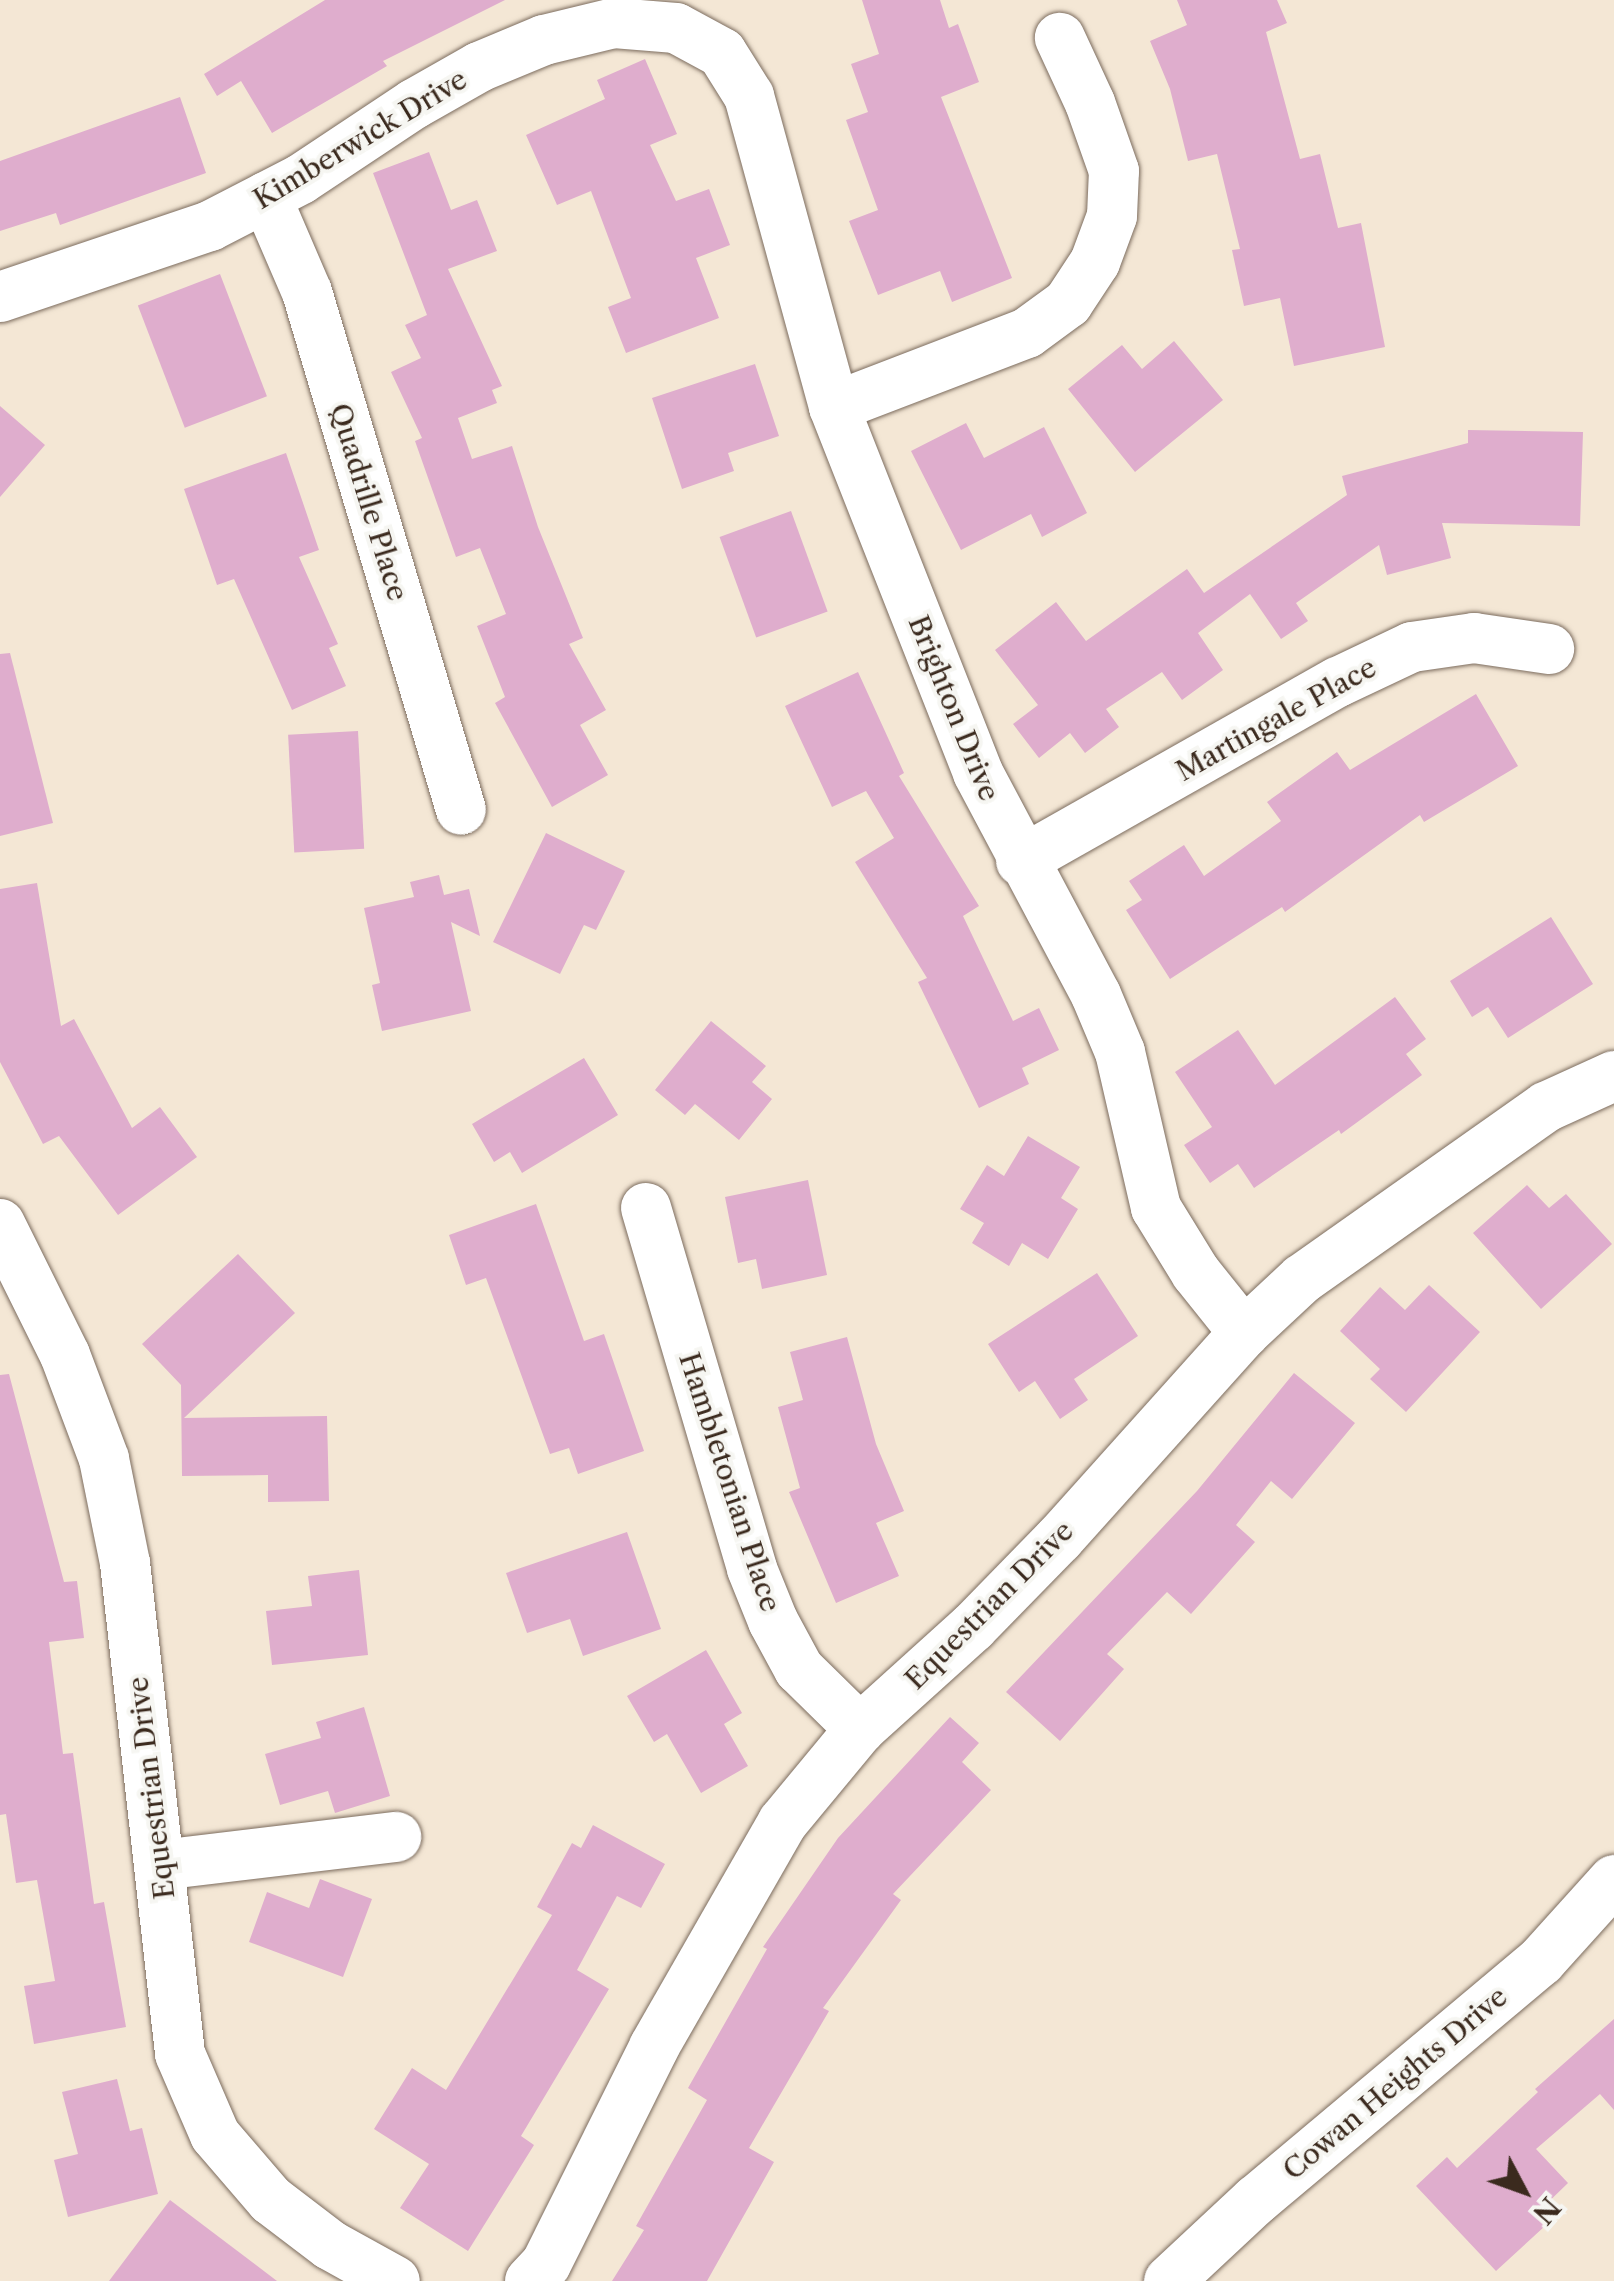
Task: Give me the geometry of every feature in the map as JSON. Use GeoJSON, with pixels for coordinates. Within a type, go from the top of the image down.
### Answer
{"type":"FeatureCollection","features":[{"type":"Feature","properties":{"kind":"street","name":"Kimberwick Drive"},"geometry":{"type":"LineString","coordinates":[[0,296],[160,247],[266,198],[414,104],[480,67],[544,40],[614,23],[676,28],[722,53]]}},
{"type":"Feature","properties":{"kind":"street"},"geometry":{"type":"LineString","coordinates":[[834,407],[1026,333],[1068,304],[1095,262],[1112,216],[1114,171],[1090,103],[1060,38]]}},
{"type":"Feature","properties":{"kind":"street","name":"Brighton Drive"},"geometry":{"type":"LineString","coordinates":[[722,53],[749,96],[834,407],[978,773],[1020,862],[1096,995],[1120,1052],[1156,1208],[1196,1273],[1244,1333]]}},
{"type":"Feature","properties":{"kind":"street","name":"Quadrille Place"},"geometry":{"type":"LineString","coordinates":[[266,198],[307,292],[461,810]]}},
{"type":"Feature","properties":{"kind":"street","name":"Martingale Place"},"geometry":{"type":"LineString","coordinates":[[1020,862],[1338,682],[1412,646],[1474,638],[1550,649]]}},
{"type":"Feature","properties":{"kind":"street","name":"Equestrian Drive"},"geometry":{"type":"LineString","coordinates":[[530,2281],[546,2264],[654,2047],[783,1822],[860,1729],[973,1627],[1060,1539],[1244,1333],[1302,1279],[1460,1164],[1546,1108],[1614,1076]]}},
{"type":"Feature","properties":{"kind":"street","name":"Hambletonian Place"},"geometry":{"type":"LineString","coordinates":[[646,1208],[752,1569],[773,1621],[799,1669],[860,1729]]}},
{"type":"Feature","properties":{"kind":"street","name":"Equestrian Drive"},"geometry":{"type":"LineString","coordinates":[[0,1224],[64,1356],[104,1458],[125,1563],[180,2054],[215,2135],[271,2200],[330,2244],[395,2281]]}},
{"type":"Feature","properties":{"kind":"street"},"geometry":{"type":"LineString","coordinates":[[160,1866],[396,1837]]}},
{"type":"Feature","properties":{"kind":"street","name":"Cowan Heights Drive"},"geometry":{"type":"LineString","coordinates":[[1170,2281],[1256,2200],[1541,1961],[1614,1880]]}},
{"type":"Feature","properties":{"kind":"building"},"geometry":{"type":"Polygon","coordinates":[[[325,0],[505,0],[383,61],[387,66],[272,133],[241,81],[217,96],[204,74],[325,0]]]}},
{"type":"Feature","properties":{"kind":"building"},"geometry":{"type":"Polygon","coordinates":[[[862,0],[940,0],[949,28],[958,24],[979,82],[941,97],[1012,278],[952,302],[940,271],[878,295],[849,221],[878,210],[846,120],[868,112],[851,64],[879,54],[862,0]]]}},
{"type":"Feature","properties":{"kind":"building"},"geometry":{"type":"Polygon","coordinates":[[[1177,0],[1277,0],[1287,23],[1266,32],[1300,159],[1320,154],[1338,228],[1361,223],[1385,347],[1294,366],[1280,298],[1244,306],[1232,250],[1240,249],[1217,154],[1188,161],[1170,89],[1150,41],[1187,25],[1177,0]]]}},
{"type":"Feature","properties":{"kind":"building"},"geometry":{"type":"Polygon","coordinates":[[[645,59],[677,134],[650,145],[676,201],[709,189],[730,245],[696,258],[719,318],[626,353],[608,307],[631,298],[591,191],[557,205],[526,135],[605,99],[597,80],[645,59]]]}},
{"type":"Feature","properties":{"kind":"building"},"geometry":{"type":"Polygon","coordinates":[[[180,97],[206,173],[60,225],[56,213],[0,231],[0,161],[180,97]]]}},
{"type":"Feature","properties":{"kind":"building"},"geometry":{"type":"Polygon","coordinates":[[[429,152],[451,210],[477,200],[497,251],[448,269],[502,386],[492,390],[497,403],[458,418],[472,459],[512,446],[538,527],[583,638],[569,644],[606,710],[580,725],[608,775],[552,807],[495,703],[505,697],[477,626],[506,614],[480,548],[456,557],[415,441],[422,438],[391,372],[421,358],[405,325],[427,315],[373,173],[429,152]]]}},
{"type":"Feature","properties":{"kind":"building"},"geometry":{"type":"Polygon","coordinates":[[[220,274],[267,396],[185,428],[138,306],[220,274]]]}},
{"type":"Feature","properties":{"kind":"building"},"geometry":{"type":"Polygon","coordinates":[[[1174,341],[1223,400],[1135,472],[1068,389],[1122,345],[1142,369],[1174,341]]]}},
{"type":"Feature","properties":{"kind":"building"},"geometry":{"type":"Polygon","coordinates":[[[755,364],[779,436],[728,453],[734,471],[682,489],[652,398],[755,364]]]}},
{"type":"Feature","properties":{"kind":"building"},"geometry":{"type":"Polygon","coordinates":[[[0,406],[45,445],[0,497],[0,406]]]}},
{"type":"Feature","properties":{"kind":"building"},"geometry":{"type":"Polygon","coordinates":[[[966,423],[984,458],[1044,427],[1087,513],[1042,537],[1031,514],[961,550],[911,451],[966,423]]]}},
{"type":"Feature","properties":{"kind":"building"},"geometry":{"type":"Polygon","coordinates":[[[1468,430],[1583,432],[1580,526],[1442,523],[1451,558],[1387,575],[1379,545],[1296,603],[1308,621],[1281,639],[1250,594],[1198,633],[1223,670],[1182,700],[1162,672],[1106,709],[1119,727],[1085,753],[1070,733],[1039,758],[1013,724],[1038,705],[995,650],[1056,602],[1086,641],[1187,569],[1204,593],[1347,495],[1342,476],[1468,443],[1468,430]]]}},
{"type":"Feature","properties":{"kind":"building"},"geometry":{"type":"Polygon","coordinates":[[[286,453],[319,550],[299,557],[338,644],[329,648],[346,686],[292,710],[234,579],[217,585],[184,489],[286,453]]]}},
{"type":"Feature","properties":{"kind":"building"},"geometry":{"type":"Polygon","coordinates":[[[791,511],[828,612],[756,638],[720,537],[791,511]]]}},
{"type":"Feature","properties":{"kind":"building"},"geometry":{"type":"Polygon","coordinates":[[[10,653],[53,823],[0,836],[0,654],[10,653]]]}},
{"type":"Feature","properties":{"kind":"building"},"geometry":{"type":"Polygon","coordinates":[[[858,672],[904,773],[899,776],[979,906],[963,916],[1013,1021],[1039,1008],[1059,1050],[1022,1068],[1029,1084],[979,1108],[918,982],[927,978],[855,862],[894,838],[866,791],[832,807],[785,706],[858,672]]]}},
{"type":"Feature","properties":{"kind":"building"},"geometry":{"type":"Polygon","coordinates":[[[1476,694],[1518,766],[1424,822],[1420,815],[1285,912],[1282,907],[1170,979],[1126,910],[1142,900],[1129,881],[1184,845],[1204,876],[1281,821],[1267,802],[1337,752],[1350,770],[1476,694]]]}},
{"type":"Feature","properties":{"kind":"building"},"geometry":{"type":"Polygon","coordinates":[[[358,731],[364,849],[294,853],[288,735],[358,731]]]}},
{"type":"Feature","properties":{"kind":"building"},"geometry":{"type":"Polygon","coordinates":[[[546,833],[625,871],[596,930],[584,925],[560,974],[493,942],[546,833]]]}},
{"type":"Feature","properties":{"kind":"building"},"geometry":{"type":"Polygon","coordinates":[[[439,875],[444,895],[469,889],[480,936],[451,922],[471,1011],[382,1031],[372,985],[380,983],[364,908],[414,897],[410,882],[439,875]]]}},
{"type":"Feature","properties":{"kind":"building"},"geometry":{"type":"Polygon","coordinates":[[[37,883],[61,1026],[74,1019],[132,1128],[160,1107],[197,1157],[118,1215],[59,1136],[43,1144],[0,1062],[0,889],[37,883]]]}},
{"type":"Feature","properties":{"kind":"building"},"geometry":{"type":"Polygon","coordinates":[[[1551,917],[1593,984],[1508,1038],[1488,1007],[1472,1017],[1450,981],[1551,917]]]}},
{"type":"Feature","properties":{"kind":"building"},"geometry":{"type":"Polygon","coordinates":[[[1395,997],[1426,1039],[1406,1054],[1422,1075],[1341,1134],[1339,1130],[1254,1188],[1238,1164],[1210,1183],[1184,1145],[1212,1127],[1175,1072],[1238,1030],[1275,1085],[1395,997]]]}},
{"type":"Feature","properties":{"kind":"building"},"geometry":{"type":"Polygon","coordinates":[[[711,1021],[766,1066],[752,1082],[772,1099],[739,1140],[695,1104],[685,1115],[655,1090],[711,1021]]]}},
{"type":"Feature","properties":{"kind":"building"},"geometry":{"type":"Polygon","coordinates":[[[584,1058],[618,1115],[522,1173],[510,1152],[494,1162],[472,1124],[584,1058]]]}},
{"type":"Feature","properties":{"kind":"building"},"geometry":{"type":"Polygon","coordinates":[[[1028,1136],[1080,1167],[1061,1198],[1078,1209],[1048,1259],[1022,1243],[1009,1266],[972,1243],[984,1223],[960,1209],[987,1165],[1004,1176],[1028,1136]]]}},
{"type":"Feature","properties":{"kind":"building"},"geometry":{"type":"Polygon","coordinates":[[[808,1180],[827,1275],[762,1289],[756,1259],[738,1263],[725,1197],[808,1180]]]}},
{"type":"Feature","properties":{"kind":"building"},"geometry":{"type":"Polygon","coordinates":[[[1527,1185],[1549,1208],[1566,1194],[1612,1244],[1541,1309],[1473,1233],[1527,1185]]]}},
{"type":"Feature","properties":{"kind":"building"},"geometry":{"type":"Polygon","coordinates":[[[536,1204],[584,1341],[604,1334],[644,1451],[578,1474],[569,1448],[550,1454],[486,1278],[466,1285],[449,1235],[536,1204]]]}},
{"type":"Feature","properties":{"kind":"building"},"geometry":{"type":"Polygon","coordinates":[[[238,1254],[295,1313],[184,1418],[327,1416],[329,1501],[268,1502],[268,1475],[182,1476],[181,1385],[142,1344],[238,1254]]]}},
{"type":"Feature","properties":{"kind":"building"},"geometry":{"type":"Polygon","coordinates":[[[1097,1273],[1138,1336],[1074,1379],[1088,1400],[1060,1419],[1035,1381],[1019,1392],[988,1344],[1097,1273]]]}},
{"type":"Feature","properties":{"kind":"building"},"geometry":{"type":"Polygon","coordinates":[[[1429,1285],[1480,1332],[1406,1412],[1370,1379],[1380,1369],[1340,1331],[1380,1287],[1405,1310],[1429,1285]]]}},
{"type":"Feature","properties":{"kind":"building"},"geometry":{"type":"Polygon","coordinates":[[[847,1337],[876,1444],[904,1511],[876,1523],[899,1576],[836,1603],[789,1492],[800,1488],[778,1407],[803,1400],[790,1352],[847,1337]]]}},
{"type":"Feature","properties":{"kind":"building"},"geometry":{"type":"Polygon","coordinates":[[[1294,1373],[1355,1423],[1292,1499],[1271,1481],[1236,1525],[1255,1542],[1191,1614],[1167,1592],[1107,1654],[1124,1669],[1060,1741],[1006,1692],[1197,1491],[1294,1373]]]}},
{"type":"Feature","properties":{"kind":"building"},"geometry":{"type":"Polygon","coordinates":[[[9,1374],[64,1582],[77,1581],[84,1638],[49,1642],[63,1754],[73,1753],[94,1904],[104,1902],[126,2027],[34,2044],[24,1986],[55,1981],[37,1880],[16,1883],[6,1814],[0,1815],[0,1375],[9,1374]]]}},
{"type":"Feature","properties":{"kind":"building"},"geometry":{"type":"Polygon","coordinates":[[[627,1532],[661,1629],[583,1656],[570,1619],[527,1633],[506,1573],[627,1532]]]}},
{"type":"Feature","properties":{"kind":"building"},"geometry":{"type":"Polygon","coordinates":[[[359,1570],[368,1655],[272,1665],[266,1611],[312,1606],[308,1576],[359,1570]]]}},
{"type":"Feature","properties":{"kind":"building"},"geometry":{"type":"Polygon","coordinates":[[[706,1650],[742,1713],[724,1724],[748,1766],[701,1793],[667,1734],[654,1742],[627,1696],[706,1650]]]}},
{"type":"Feature","properties":{"kind":"building"},"geometry":{"type":"Polygon","coordinates":[[[364,1707],[390,1796],[335,1813],[328,1791],[280,1805],[265,1754],[321,1738],[316,1722],[364,1707]]]}},
{"type":"Feature","properties":{"kind":"building"},"geometry":{"type":"Polygon","coordinates":[[[950,1717],[979,1743],[962,1762],[991,1790],[893,1894],[901,1900],[823,2008],[829,2011],[749,2148],[774,2162],[707,2281],[612,2281],[644,2230],[636,2226],[707,2100],[688,2088],[767,1949],[763,1947],[838,1838],[950,1717]]]}},
{"type":"Feature","properties":{"kind":"building"},"geometry":{"type":"Polygon","coordinates":[[[593,1825],[665,1864],[641,1908],[617,1896],[577,1970],[609,1989],[521,2136],[534,2145],[468,2251],[400,2208],[429,2164],[374,2129],[412,2068],[446,2090],[552,1915],[537,1907],[572,1843],[581,1848],[593,1825]]]}},
{"type":"Feature","properties":{"kind":"building"},"geometry":{"type":"Polygon","coordinates":[[[320,1879],[372,1899],[343,1977],[249,1942],[267,1892],[309,1908],[320,1879]]]}},
{"type":"Feature","properties":{"kind":"building"},"geometry":{"type":"Polygon","coordinates":[[[1614,2019],[1614,2110],[1600,2094],[1536,2149],[1568,2183],[1535,2215],[1545,2226],[1496,2271],[1416,2186],[1447,2157],[1457,2168],[1538,2092],[1535,2089],[1614,2019]]]}},
{"type":"Feature","properties":{"kind":"building"},"geometry":{"type":"Polygon","coordinates":[[[117,2079],[130,2131],[142,2128],[158,2194],[68,2217],[54,2160],[78,2154],[62,2092],[117,2079]]]}},
{"type":"Feature","properties":{"kind":"building"},"geometry":{"type":"Polygon","coordinates":[[[170,2200],[277,2281],[109,2281],[170,2200]]]}}]}
